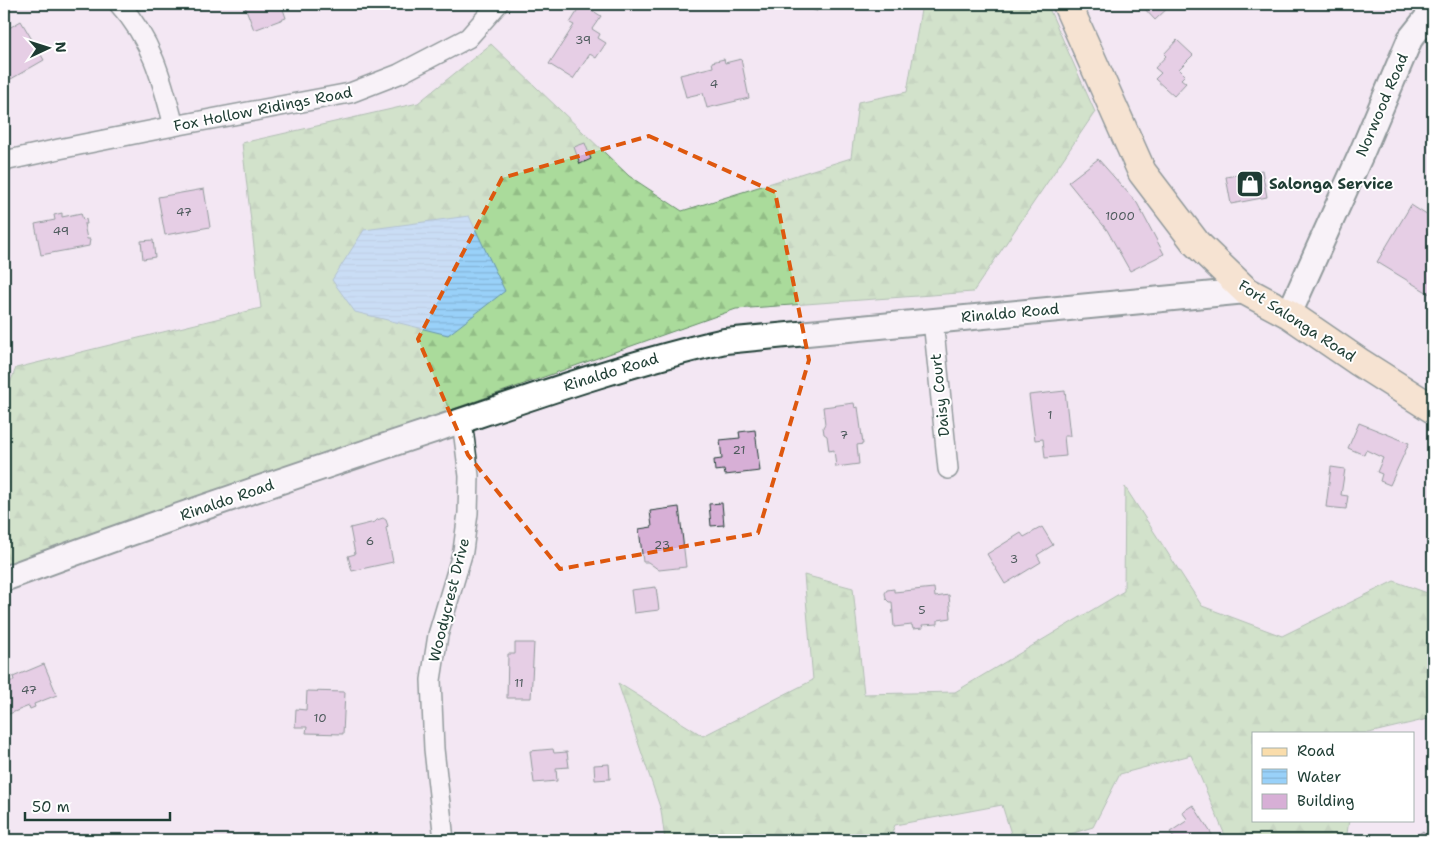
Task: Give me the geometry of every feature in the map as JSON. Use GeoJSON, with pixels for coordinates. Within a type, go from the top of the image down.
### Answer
{"type":"FeatureCollection","features":[{"type":"Feature","properties":{"kind":"main road","name":"Fort Salonga Road"},"geometry":{"type":"LineString","coordinates":[[1067,4],[1142,172],[1196,243],[1246,291],[1289,314],[1359,362],[1433,409]]}},
{"type":"Feature","properties":{"kind":"street"},"geometry":{"type":"LineString","coordinates":[[119,4],[148,44],[163,82],[174,126]]}},
{"type":"Feature","properties":{"kind":"street","name":"Fox Hollow Ridings Road"},"geometry":{"type":"LineString","coordinates":[[4,161],[59,148],[350,93],[399,74],[468,38],[498,4]]}},
{"type":"Feature","properties":{"kind":"street","name":"Norwood Road"},"geometry":{"type":"LineString","coordinates":[[1289,314],[1362,152],[1410,39],[1433,10]]}},
{"type":"Feature","properties":{"kind":"street","name":"Rinaldo Road"},"geometry":{"type":"LineString","coordinates":[[4,579],[462,421],[608,372],[676,352],[725,341],[1246,291]]}},
{"type":"Feature","properties":{"kind":"street","name":"Daisy Court"},"geometry":{"type":"LineString","coordinates":[[933,320],[948,469]]}},
{"type":"Feature","properties":{"kind":"street","name":"Woodycrest Drive"},"geometry":{"type":"LineString","coordinates":[[444,840],[434,749],[430,680],[438,635],[463,551],[468,514],[469,476],[462,421]]}},
{"type":"Feature","properties":{"kind":"highlighted area"},"geometry":{"type":"Polygon","coordinates":[[[649,136],[775,192],[809,360],[758,533],[560,569],[468,455],[418,339],[502,178],[649,136]]]}},
{"type":"Feature","properties":{"kind":"green space"},"geometry":{"type":"Polygon","coordinates":[[[922,4],[1047,4],[1095,112],[973,292],[736,309],[4,568],[4,398],[16,368],[261,308],[242,143],[418,103],[491,44],[629,176],[682,211],[851,158],[858,102],[907,92],[922,4]]]}},
{"type":"Feature","properties":{"kind":"green space"},"geometry":{"type":"Polygon","coordinates":[[[1125,487],[1202,606],[1282,636],[1394,581],[1433,595],[1433,731],[1428,719],[1373,732],[1252,732],[1252,822],[1349,822],[1346,840],[1227,840],[1191,755],[1120,774],[1093,827],[1051,840],[1013,840],[1002,805],[895,825],[889,840],[665,840],[661,810],[618,683],[703,736],[813,680],[804,575],[853,588],[864,694],[955,692],[1124,591],[1125,487]]]}},
{"type":"Feature","properties":{"kind":"water"},"geometry":{"type":"Polygon","coordinates":[[[469,216],[505,291],[448,335],[355,312],[332,280],[364,230],[469,216]]]}},
{"type":"Feature","properties":{"kind":"building"},"geometry":{"type":"Polygon","coordinates":[[[244,4],[284,4],[282,6],[286,18],[254,30],[244,4]]]}},
{"type":"Feature","properties":{"kind":"building"},"geometry":{"type":"Polygon","coordinates":[[[582,4],[601,16],[592,29],[600,34],[598,38],[606,43],[596,58],[590,54],[573,79],[549,64],[574,25],[570,23],[582,4]]]}},
{"type":"Feature","properties":{"kind":"building"},"geometry":{"type":"Polygon","coordinates":[[[793,4],[819,4],[817,11],[793,4]]]}},
{"type":"Feature","properties":{"kind":"building"},"geometry":{"type":"Polygon","coordinates":[[[1146,4],[1171,5],[1155,20],[1143,7],[1146,4]]]}},
{"type":"Feature","properties":{"kind":"building"},"geometry":{"type":"Polygon","coordinates":[[[21,21],[44,60],[11,79],[4,67],[4,31],[21,21]]]}},
{"type":"Feature","properties":{"kind":"building"},"geometry":{"type":"Polygon","coordinates":[[[1177,40],[1193,55],[1179,69],[1185,75],[1181,79],[1186,83],[1174,96],[1155,79],[1161,73],[1155,68],[1166,56],[1164,54],[1177,40]]]}},
{"type":"Feature","properties":{"kind":"building"},"geometry":{"type":"Polygon","coordinates":[[[724,59],[725,63],[741,59],[749,98],[707,108],[703,93],[686,97],[680,75],[713,67],[712,62],[724,59]]]}},
{"type":"Feature","properties":{"kind":"building"},"geometry":{"type":"Polygon","coordinates":[[[585,143],[591,159],[580,164],[574,147],[585,143]]]}},
{"type":"Feature","properties":{"kind":"building"},"geometry":{"type":"Polygon","coordinates":[[[1098,159],[1137,203],[1164,254],[1130,271],[1107,230],[1068,182],[1098,159]]]}},
{"type":"Feature","properties":{"kind":"building"},"geometry":{"type":"Polygon","coordinates":[[[1262,170],[1267,197],[1231,204],[1226,177],[1262,170]]]}},
{"type":"Feature","properties":{"kind":"building"},"geometry":{"type":"Polygon","coordinates":[[[204,189],[210,227],[165,235],[158,197],[204,189]]]}},
{"type":"Feature","properties":{"kind":"building"},"geometry":{"type":"Polygon","coordinates":[[[1411,205],[1433,219],[1433,296],[1377,262],[1411,205]]]}},
{"type":"Feature","properties":{"kind":"building"},"geometry":{"type":"Polygon","coordinates":[[[62,213],[62,217],[81,213],[83,220],[86,219],[87,224],[84,224],[87,239],[90,239],[89,246],[41,255],[35,224],[55,220],[54,215],[62,213]]]}},
{"type":"Feature","properties":{"kind":"building"},"geometry":{"type":"Polygon","coordinates":[[[153,240],[155,257],[143,259],[141,241],[153,240]]]}},
{"type":"Feature","properties":{"kind":"building"},"geometry":{"type":"Polygon","coordinates":[[[1065,391],[1070,436],[1064,436],[1066,456],[1045,458],[1043,439],[1035,440],[1029,395],[1065,391]]]}},
{"type":"Feature","properties":{"kind":"building"},"geometry":{"type":"Polygon","coordinates":[[[854,403],[855,408],[858,407],[863,444],[857,445],[859,464],[836,467],[834,450],[829,451],[827,436],[824,434],[823,407],[854,403]]]}},
{"type":"Feature","properties":{"kind":"building"},"geometry":{"type":"Polygon","coordinates":[[[1359,423],[1409,443],[1390,485],[1380,481],[1382,474],[1377,472],[1383,458],[1366,450],[1364,455],[1348,448],[1359,423]]]}},
{"type":"Feature","properties":{"kind":"building"},"geometry":{"type":"Polygon","coordinates":[[[755,430],[760,471],[725,475],[724,470],[715,471],[714,460],[722,459],[720,440],[740,438],[739,432],[755,430]]]}},
{"type":"Feature","properties":{"kind":"building"},"geometry":{"type":"Polygon","coordinates":[[[1331,467],[1345,469],[1341,495],[1348,496],[1346,509],[1326,507],[1331,467]]]}},
{"type":"Feature","properties":{"kind":"building"},"geometry":{"type":"Polygon","coordinates":[[[722,503],[724,525],[711,526],[709,504],[722,503]]]}},
{"type":"Feature","properties":{"kind":"building"},"geometry":{"type":"Polygon","coordinates":[[[679,507],[686,567],[659,570],[648,562],[643,562],[639,529],[652,527],[650,511],[679,507]]]}},
{"type":"Feature","properties":{"kind":"building"},"geometry":{"type":"Polygon","coordinates":[[[383,518],[388,526],[386,528],[393,562],[352,571],[348,556],[355,554],[350,528],[375,522],[383,518]]]}},
{"type":"Feature","properties":{"kind":"building"},"geometry":{"type":"Polygon","coordinates":[[[1042,527],[1053,545],[1037,555],[1041,562],[1005,584],[987,554],[1021,533],[1024,537],[1042,527]]]}},
{"type":"Feature","properties":{"kind":"building"},"geometry":{"type":"Polygon","coordinates":[[[656,587],[659,610],[634,613],[631,590],[656,587]]]}},
{"type":"Feature","properties":{"kind":"building"},"geometry":{"type":"Polygon","coordinates":[[[934,588],[935,597],[949,595],[951,618],[938,620],[938,624],[922,625],[923,628],[913,629],[912,625],[894,627],[892,602],[886,599],[885,593],[887,590],[894,589],[894,592],[934,588]]]}},
{"type":"Feature","properties":{"kind":"building"},"geometry":{"type":"Polygon","coordinates":[[[515,643],[534,643],[531,698],[507,698],[508,654],[515,654],[515,643]]]}},
{"type":"Feature","properties":{"kind":"building"},"geometry":{"type":"Polygon","coordinates":[[[44,664],[57,695],[34,704],[35,707],[30,709],[29,706],[4,716],[4,684],[14,680],[13,677],[44,664]]]}},
{"type":"Feature","properties":{"kind":"building"},"geometry":{"type":"Polygon","coordinates":[[[307,691],[345,692],[343,734],[306,733],[307,727],[295,727],[296,709],[306,710],[307,691]]]}},
{"type":"Feature","properties":{"kind":"building"},"geometry":{"type":"Polygon","coordinates":[[[553,749],[554,753],[567,752],[569,767],[556,768],[557,781],[534,783],[530,751],[553,749]]]}},
{"type":"Feature","properties":{"kind":"building"},"geometry":{"type":"Polygon","coordinates":[[[609,764],[610,779],[595,780],[594,765],[609,764]]]}},
{"type":"Feature","properties":{"kind":"building"},"geometry":{"type":"Polygon","coordinates":[[[1193,805],[1213,836],[1207,840],[1171,840],[1174,838],[1170,832],[1188,820],[1182,812],[1193,805]]]}},
{"type":"Feature","properties":{"kind":"building"},"geometry":{"type":"Polygon","coordinates":[[[1423,831],[1430,840],[1411,840],[1423,831]]]}},
{"type":"Feature","properties":{"kind":"place","name":"Salonga Service"},"geometry":{"type":"Point","coordinates":[1250,184]}}]}
